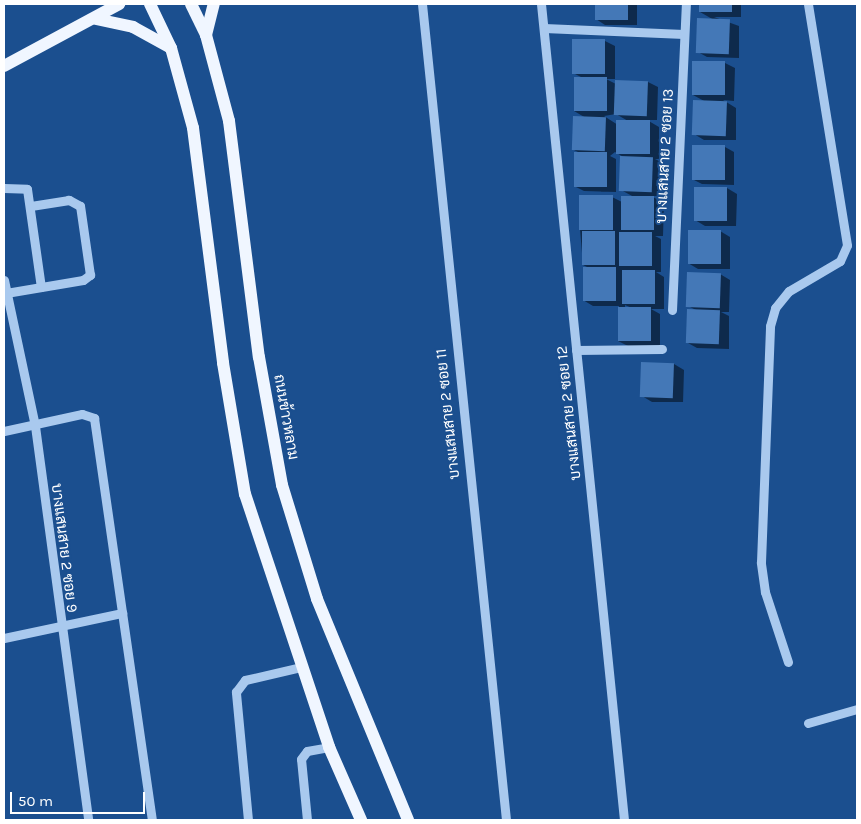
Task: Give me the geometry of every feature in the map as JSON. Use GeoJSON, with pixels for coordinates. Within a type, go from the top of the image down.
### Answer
{"type":"FeatureCollection","features":[{"type":"Feature","properties":{"kind":"main road"},"geometry":{"type":"LineString","coordinates":[[4,66],[96,19],[119,4]]}},
{"type":"Feature","properties":{"kind":"main road"},"geometry":{"type":"LineString","coordinates":[[150,4],[171,48],[192,128],[223,363],[246,494],[329,747],[362,820]]}},
{"type":"Feature","properties":{"kind":"main road","name":"ถนนข้าวหลาม"},"geometry":{"type":"LineString","coordinates":[[191,4],[206,35],[229,121],[259,357],[282,485],[316,599],[408,820]]}},
{"type":"Feature","properties":{"kind":"main road"},"geometry":{"type":"LineString","coordinates":[[206,35],[214,4]]}},
{"type":"Feature","properties":{"kind":"main road"},"geometry":{"type":"LineString","coordinates":[[96,19],[133,27],[171,48]]}},
{"type":"Feature","properties":{"kind":"street","name":"บางแสนสาย 2 ซอย 11"},"geometry":{"type":"LineString","coordinates":[[422,4],[506,820]]}},
{"type":"Feature","properties":{"kind":"street","name":"บางแสนสาย 2 ซอย 12"},"geometry":{"type":"LineString","coordinates":[[541,4],[624,820]]}},
{"type":"Feature","properties":{"kind":"street","name":"บางแสนสาย 2 ซอย 13"},"geometry":{"type":"LineString","coordinates":[[672,310],[686,4]]}},
{"type":"Feature","properties":{"kind":"street"},"geometry":{"type":"LineString","coordinates":[[788,662],[765,592],[761,562],[770,326],[775,308],[788,291],[840,261],[847,245],[808,4]]}},
{"type":"Feature","properties":{"kind":"street"},"geometry":{"type":"LineString","coordinates":[[544,28],[684,34]]}},
{"type":"Feature","properties":{"kind":"street"},"geometry":{"type":"LineString","coordinates":[[4,188],[26,188],[32,206],[41,288]]}},
{"type":"Feature","properties":{"kind":"street"},"geometry":{"type":"LineString","coordinates":[[6,293],[87,279],[86,238],[75,200],[32,206]]}},
{"type":"Feature","properties":{"kind":"street","name":"บางแสนสาย 2 ซอย 9"},"geometry":{"type":"LineString","coordinates":[[4,280],[35,426],[88,820]]}},
{"type":"Feature","properties":{"kind":"street"},"geometry":{"type":"LineString","coordinates":[[576,350],[662,349]]}},
{"type":"Feature","properties":{"kind":"street"},"geometry":{"type":"LineString","coordinates":[[4,431],[35,426],[82,414],[94,418],[152,820]]}},
{"type":"Feature","properties":{"kind":"street"},"geometry":{"type":"LineString","coordinates":[[4,638],[61,629],[122,613]]}},
{"type":"Feature","properties":{"kind":"street"},"geometry":{"type":"LineString","coordinates":[[248,820],[236,692],[245,680],[301,666]]}},
{"type":"Feature","properties":{"kind":"street"},"geometry":{"type":"LineString","coordinates":[[808,723],[857,709]]}},
{"type":"Feature","properties":{"kind":"street"},"geometry":{"type":"LineString","coordinates":[[307,820],[300,759],[307,751],[329,747]]}},
{"type":"Feature","properties":{"kind":"building"},"geometry":{"type":"Polygon","coordinates":[[[595,4],[628,4],[628,20],[595,20],[595,4]]]}},
{"type":"Feature","properties":{"kind":"building"},"geometry":{"type":"Polygon","coordinates":[[[699,4],[732,4],[732,12],[699,12],[699,4]]]}},
{"type":"Feature","properties":{"kind":"building"},"geometry":{"type":"Polygon","coordinates":[[[697,18],[730,19],[729,54],[696,53],[697,18]]]}},
{"type":"Feature","properties":{"kind":"building"},"geometry":{"type":"Polygon","coordinates":[[[572,39],[605,39],[605,74],[572,74],[572,39]]]}},
{"type":"Feature","properties":{"kind":"building"},"geometry":{"type":"Polygon","coordinates":[[[692,61],[725,61],[725,95],[692,95],[692,61]]]}},
{"type":"Feature","properties":{"kind":"building"},"geometry":{"type":"Polygon","coordinates":[[[574,77],[607,77],[607,111],[574,111],[574,77]]]}},
{"type":"Feature","properties":{"kind":"building"},"geometry":{"type":"Polygon","coordinates":[[[615,80],[648,81],[647,116],[614,115],[615,80]]]}},
{"type":"Feature","properties":{"kind":"building"},"geometry":{"type":"Polygon","coordinates":[[[693,100],[727,101],[726,136],[692,135],[693,100]]]}},
{"type":"Feature","properties":{"kind":"building"},"geometry":{"type":"Polygon","coordinates":[[[573,116],[606,117],[605,151],[572,150],[573,116]]]}},
{"type":"Feature","properties":{"kind":"building"},"geometry":{"type":"Polygon","coordinates":[[[616,120],[650,120],[650,154],[616,154],[616,120]]]}},
{"type":"Feature","properties":{"kind":"building"},"geometry":{"type":"Polygon","coordinates":[[[692,145],[725,145],[725,180],[692,180],[692,145]]]}},
{"type":"Feature","properties":{"kind":"building"},"geometry":{"type":"Polygon","coordinates":[[[574,152],[607,152],[607,187],[574,187],[574,152]]]}},
{"type":"Feature","properties":{"kind":"building"},"geometry":{"type":"Polygon","coordinates":[[[620,156],[653,157],[652,192],[619,191],[620,156]]]}},
{"type":"Feature","properties":{"kind":"building"},"geometry":{"type":"Polygon","coordinates":[[[694,187],[727,187],[727,221],[694,221],[694,187]]]}},
{"type":"Feature","properties":{"kind":"building"},"geometry":{"type":"Polygon","coordinates":[[[579,195],[613,195],[613,230],[579,230],[579,195]]]}},
{"type":"Feature","properties":{"kind":"building"},"geometry":{"type":"Polygon","coordinates":[[[621,196],[654,196],[654,230],[621,230],[621,196]]]}},
{"type":"Feature","properties":{"kind":"building"},"geometry":{"type":"Polygon","coordinates":[[[688,230],[721,230],[721,264],[688,264],[688,230]]]}},
{"type":"Feature","properties":{"kind":"building"},"geometry":{"type":"Polygon","coordinates":[[[582,231],[615,231],[615,265],[582,265],[582,231]]]}},
{"type":"Feature","properties":{"kind":"building"},"geometry":{"type":"Polygon","coordinates":[[[619,232],[652,232],[652,266],[619,266],[619,232]]]}},
{"type":"Feature","properties":{"kind":"building"},"geometry":{"type":"Polygon","coordinates":[[[583,267],[616,267],[616,301],[583,301],[583,267]]]}},
{"type":"Feature","properties":{"kind":"building"},"geometry":{"type":"Polygon","coordinates":[[[622,270],[655,270],[655,304],[622,304],[622,270]]]}},
{"type":"Feature","properties":{"kind":"building"},"geometry":{"type":"Polygon","coordinates":[[[687,272],[721,273],[720,308],[686,307],[687,272]]]}},
{"type":"Feature","properties":{"kind":"building"},"geometry":{"type":"Polygon","coordinates":[[[618,307],[651,307],[651,341],[618,341],[618,307]]]}},
{"type":"Feature","properties":{"kind":"building"},"geometry":{"type":"Polygon","coordinates":[[[687,309],[720,310],[719,344],[686,343],[687,309]]]}},
{"type":"Feature","properties":{"kind":"building"},"geometry":{"type":"Polygon","coordinates":[[[641,362],[674,363],[673,398],[640,397],[641,362]]]}}]}
